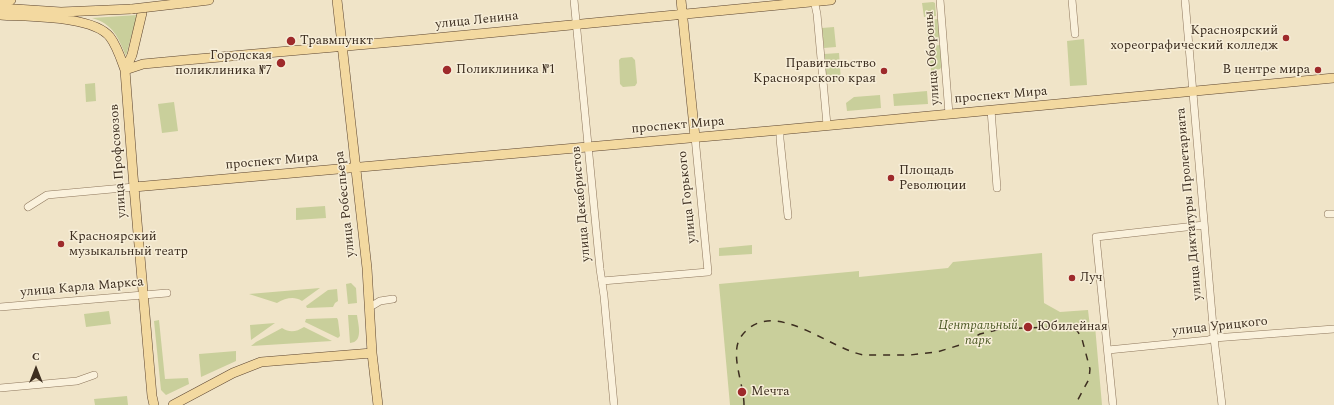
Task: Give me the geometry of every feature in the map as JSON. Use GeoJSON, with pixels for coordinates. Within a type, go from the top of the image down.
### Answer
{"type":"FeatureCollection","features":[{"type":"Feature","properties":{"kind":"main road"},"geometry":{"type":"LineString","coordinates":[[0,0],[11,0]]}},
{"type":"Feature","properties":{"kind":"main road"},"geometry":{"type":"LineString","coordinates":[[0,8],[61,12],[132,9],[209,0]]}},
{"type":"Feature","properties":{"kind":"main road","name":"улица Горького"},"geometry":{"type":"LineString","coordinates":[[681,0],[695,137]]}},
{"type":"Feature","properties":{"kind":"main road","name":"улица Ленина"},"geometry":{"type":"LineString","coordinates":[[126,70],[143,64],[831,0]]}},
{"type":"Feature","properties":{"kind":"main road","name":"улица Робеспьера"},"geometry":{"type":"LineString","coordinates":[[337,2],[356,167],[378,405]]}},
{"type":"Feature","properties":{"kind":"main road","name":"улица Профсоюзов"},"geometry":{"type":"LineString","coordinates":[[142,13],[132,55],[126,70],[134,187],[154,405]]}},
{"type":"Feature","properties":{"kind":"main road"},"geometry":{"type":"LineString","coordinates":[[0,15],[67,20],[86,23],[98,28],[109,36],[126,70]]}},
{"type":"Feature","properties":{"kind":"main road","name":"проспект Мира"},"geometry":{"type":"LineString","coordinates":[[134,187],[780,130],[1334,78]]}},
{"type":"Feature","properties":{"kind":"main road"},"geometry":{"type":"LineString","coordinates":[[173,405],[233,373],[260,362],[372,353]]}},
{"type":"Feature","properties":{"kind":"street","name":"улица Декабристов"},"geometry":{"type":"LineString","coordinates":[[574,0],[614,405]]}},
{"type":"Feature","properties":{"kind":"street","name":"улица Обороны"},"geometry":{"type":"LineString","coordinates":[[940,0],[949,114]]}},
{"type":"Feature","properties":{"kind":"street"},"geometry":{"type":"LineString","coordinates":[[1072,0],[1075,34]]}},
{"type":"Feature","properties":{"kind":"street","name":"улица Диктатуры Пролетариата"},"geometry":{"type":"LineString","coordinates":[[1185,0],[1214,338],[1222,405]]}},
{"type":"Feature","properties":{"kind":"street"},"geometry":{"type":"LineString","coordinates":[[814,1],[817,14],[827,125]]}},
{"type":"Feature","properties":{"kind":"street"},"geometry":{"type":"LineString","coordinates":[[991,110],[997,188]]}},
{"type":"Feature","properties":{"kind":"street"},"geometry":{"type":"LineString","coordinates":[[780,130],[788,216]]}},
{"type":"Feature","properties":{"kind":"street","name":"улица Горького"},"geometry":{"type":"LineString","coordinates":[[602,281],[708,272],[695,137]]}},
{"type":"Feature","properties":{"kind":"street","name":"проспект Мира"},"geometry":{"type":"LineString","coordinates":[[28,207],[47,195],[134,187]]}},
{"type":"Feature","properties":{"kind":"street"},"geometry":{"type":"LineString","coordinates":[[1113,405],[1096,237],[1204,226]]}},
{"type":"Feature","properties":{"kind":"street","name":"улица Карла Маркса"},"geometry":{"type":"LineString","coordinates":[[0,307],[167,292]]}},
{"type":"Feature","properties":{"kind":"street"},"geometry":{"type":"LineString","coordinates":[[370,307],[380,301],[393,299]]}},
{"type":"Feature","properties":{"kind":"street","name":"улица Урицкого"},"geometry":{"type":"LineString","coordinates":[[1108,350],[1208,340],[1214,338],[1334,329]]}},
{"type":"Feature","properties":{"kind":"street"},"geometry":{"type":"LineString","coordinates":[[0,388],[76,381],[94,375]]}},
{"type":"Feature","properties":{"kind":"green space"},"geometry":{"type":"Polygon","coordinates":[[[922,3],[935,3],[936,16],[924,17],[922,3]]]}},
{"type":"Feature","properties":{"kind":"green space"},"geometry":{"type":"Polygon","coordinates":[[[137,15],[126,56],[114,32],[105,24],[92,18],[137,15]]]}},
{"type":"Feature","properties":{"kind":"green space"},"geometry":{"type":"Polygon","coordinates":[[[939,19],[941,39],[939,42],[928,43],[926,20],[939,19]]]}},
{"type":"Feature","properties":{"kind":"green space"},"geometry":{"type":"Polygon","coordinates":[[[834,27],[836,47],[824,48],[822,28],[834,27]]]}},
{"type":"Feature","properties":{"kind":"green space"},"geometry":{"type":"Polygon","coordinates":[[[1084,39],[1087,85],[1070,86],[1067,41],[1084,39]]]}},
{"type":"Feature","properties":{"kind":"green space"},"geometry":{"type":"Polygon","coordinates":[[[941,45],[942,66],[940,69],[931,71],[929,46],[941,45]]]}},
{"type":"Feature","properties":{"kind":"green space"},"geometry":{"type":"Polygon","coordinates":[[[839,53],[841,81],[827,82],[824,54],[839,53]]]}},
{"type":"Feature","properties":{"kind":"green space"},"geometry":{"type":"Polygon","coordinates":[[[632,57],[635,60],[637,83],[635,86],[623,87],[620,84],[619,60],[621,58],[632,57]]]}},
{"type":"Feature","properties":{"kind":"green space"},"geometry":{"type":"Polygon","coordinates":[[[95,83],[96,101],[86,102],[85,84],[95,83]]]}},
{"type":"Feature","properties":{"kind":"green space"},"geometry":{"type":"Polygon","coordinates":[[[927,91],[928,104],[894,106],[893,94],[927,91]]]}},
{"type":"Feature","properties":{"kind":"green space"},"geometry":{"type":"Polygon","coordinates":[[[880,95],[881,108],[847,111],[846,103],[854,97],[880,95]]]}},
{"type":"Feature","properties":{"kind":"green space"},"geometry":{"type":"Polygon","coordinates":[[[174,102],[178,131],[162,133],[158,104],[174,102]]]}},
{"type":"Feature","properties":{"kind":"green space"},"geometry":{"type":"Polygon","coordinates":[[[325,206],[326,218],[296,220],[296,208],[325,206]]]}},
{"type":"Feature","properties":{"kind":"green space"},"geometry":{"type":"Polygon","coordinates":[[[752,245],[752,254],[719,256],[719,248],[752,245]]]}},
{"type":"Feature","properties":{"kind":"green space","name":"Центральный парк"},"geometry":{"type":"Polygon","coordinates":[[[1042,253],[1044,303],[1060,312],[1088,310],[1090,327],[1095,326],[1102,405],[730,405],[719,284],[859,271],[859,277],[948,268],[953,262],[1042,253]]]}},
{"type":"Feature","properties":{"kind":"green space"},"geometry":{"type":"Polygon","coordinates":[[[351,283],[356,288],[357,303],[348,304],[346,284],[351,283]]]}},
{"type":"Feature","properties":{"kind":"green space"},"geometry":{"type":"Polygon","coordinates":[[[320,288],[302,301],[296,298],[290,298],[277,303],[249,294],[320,288]]]}},
{"type":"Feature","properties":{"kind":"green space"},"geometry":{"type":"Polygon","coordinates":[[[337,289],[338,301],[333,307],[307,308],[306,306],[328,290],[337,289]]]}},
{"type":"Feature","properties":{"kind":"green space"},"geometry":{"type":"Polygon","coordinates":[[[109,311],[111,324],[86,327],[84,314],[109,311]]]}},
{"type":"Feature","properties":{"kind":"green space"},"geometry":{"type":"Polygon","coordinates":[[[348,315],[357,315],[359,328],[359,336],[354,342],[350,343],[348,315]]]}},
{"type":"Feature","properties":{"kind":"green space"},"geometry":{"type":"Polygon","coordinates":[[[337,318],[340,336],[338,338],[305,322],[306,319],[337,318]]]}},
{"type":"Feature","properties":{"kind":"green space"},"geometry":{"type":"Polygon","coordinates":[[[159,320],[165,379],[188,378],[189,384],[166,395],[161,390],[154,321],[159,320]]]}},
{"type":"Feature","properties":{"kind":"green space"},"geometry":{"type":"Polygon","coordinates":[[[275,323],[251,340],[250,325],[275,323]]]}},
{"type":"Feature","properties":{"kind":"green space"},"geometry":{"type":"Polygon","coordinates":[[[304,327],[332,341],[251,346],[282,328],[288,331],[293,331],[304,327]]]}},
{"type":"Feature","properties":{"kind":"green space"},"geometry":{"type":"Polygon","coordinates":[[[236,351],[236,361],[201,377],[199,354],[236,351]]]}},
{"type":"Feature","properties":{"kind":"green space"},"geometry":{"type":"Polygon","coordinates":[[[127,396],[128,405],[95,405],[94,399],[127,396]]]}},
{"type":"Feature","properties":{"kind":"railway"},"geometry":{"type":"LineString","coordinates":[[744,405],[736,354],[738,342],[748,329],[761,322],[775,321],[790,324],[806,330],[837,345],[864,355],[910,355],[937,352],[960,345],[980,334],[1001,329],[1067,327],[1078,332],[1082,339],[1090,369],[1089,379],[1075,405]]}},
{"type":"Feature","properties":{"kind":"railway"},"geometry":{"type":"LineString","coordinates":[[1067,325],[1084,324]]}},
{"type":"Feature","properties":{"kind":"place","name":"Красноярский хореографический колледж"},"geometry":{"type":"Point","coordinates":[1286,38]}},
{"type":"Feature","properties":{"kind":"place","name":"Травмпункт"},"geometry":{"type":"Point","coordinates":[291,41]}},
{"type":"Feature","properties":{"kind":"place","name":"Городская поликлиника №7"},"geometry":{"type":"Point","coordinates":[281,63]}},
{"type":"Feature","properties":{"kind":"place","name":"Поликлиника №1"},"geometry":{"type":"Point","coordinates":[447,70]}},
{"type":"Feature","properties":{"kind":"place","name":"В центре мира"},"geometry":{"type":"Point","coordinates":[1318,70]}},
{"type":"Feature","properties":{"kind":"place","name":"Правительство Красноярского края"},"geometry":{"type":"Point","coordinates":[884,71]}},
{"type":"Feature","properties":{"kind":"place","name":"Площадь Революции"},"geometry":{"type":"Point","coordinates":[891,178]}},
{"type":"Feature","properties":{"kind":"place","name":"Красноярский музыкальный театр"},"geometry":{"type":"Point","coordinates":[61,244]}},
{"type":"Feature","properties":{"kind":"place","name":"Луч"},"geometry":{"type":"Point","coordinates":[1072,278]}},
{"type":"Feature","properties":{"kind":"place","name":"Юбилейная"},"geometry":{"type":"Point","coordinates":[1028,327]}},
{"type":"Feature","properties":{"kind":"place","name":"Мечта"},"geometry":{"type":"Point","coordinates":[742,392]}}]}
